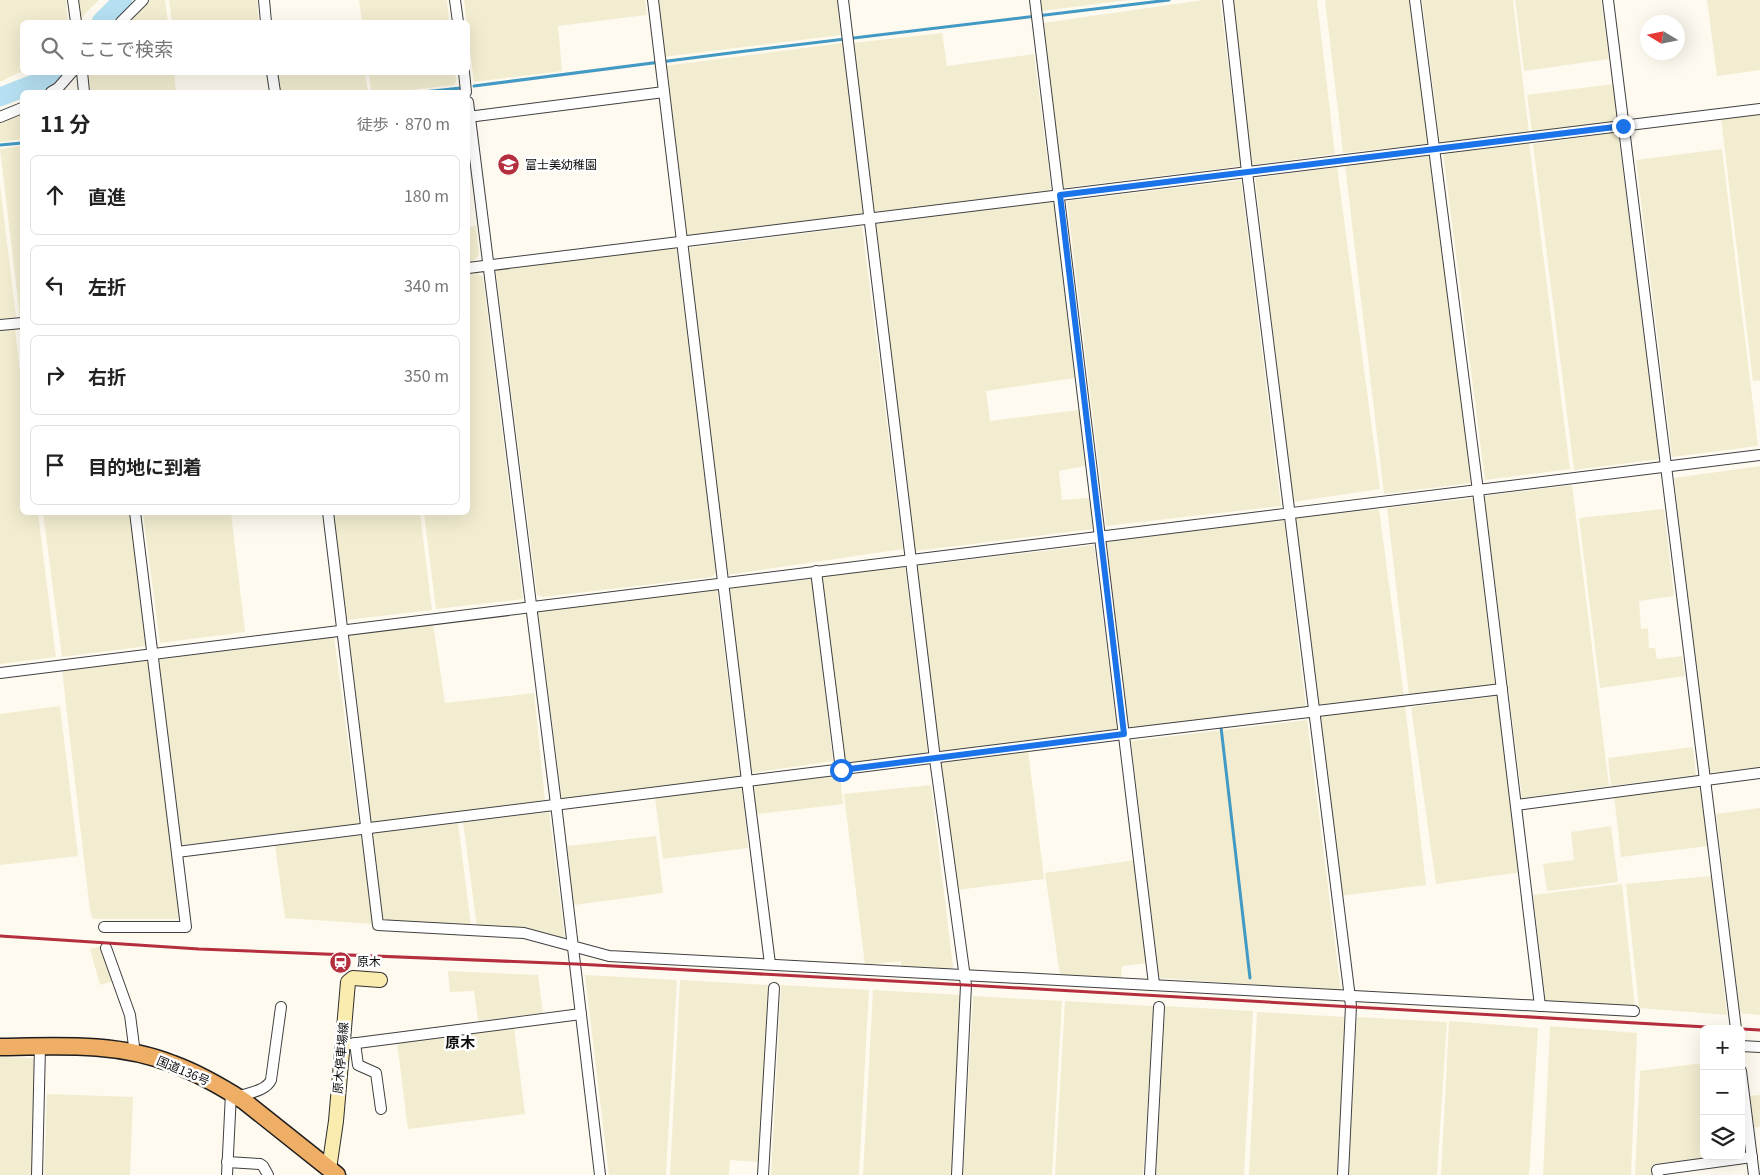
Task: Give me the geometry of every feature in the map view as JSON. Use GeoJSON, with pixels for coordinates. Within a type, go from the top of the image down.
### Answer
{"type":"FeatureCollection","features":[{"type":"Feature","properties":{"kind":"highway","name":"国道136号"},"geometry":{"type":"LineString","coordinates":[[0,1047],[76,1046],[108,1049],[173,1064],[234,1095],[269,1120],[333,1172]]}},
{"type":"Feature","properties":{"kind":"main road","name":"原木停車場線"},"geometry":{"type":"LineString","coordinates":[[333,1172],[336,1121],[348,1044],[350,979],[380,980]]}},
{"type":"Feature","properties":{"kind":"street"},"geometry":{"type":"LineString","coordinates":[[73,0],[76,20]]}},
{"type":"Feature","properties":{"kind":"street"},"geometry":{"type":"LineString","coordinates":[[123,20],[143,0]]}},
{"type":"Feature","properties":{"kind":"street"},"geometry":{"type":"LineString","coordinates":[[264,0],[266,20]]}},
{"type":"Feature","properties":{"kind":"street"},"geometry":{"type":"LineString","coordinates":[[455,0],[458,20]]}},
{"type":"Feature","properties":{"kind":"street"},"geometry":{"type":"LineString","coordinates":[[653,0],[770,964]]}},
{"type":"Feature","properties":{"kind":"street"},"geometry":{"type":"LineString","coordinates":[[843,0],[935,758],[966,985],[957,1175]]}},
{"type":"Feature","properties":{"kind":"street"},"geometry":{"type":"LineString","coordinates":[[1035,0],[1154,984]]}},
{"type":"Feature","properties":{"kind":"street"},"geometry":{"type":"LineString","coordinates":[[1228,0],[1247,172],[1349,995],[1351,1018],[1343,1175]]}},
{"type":"Feature","properties":{"kind":"street"},"geometry":{"type":"LineString","coordinates":[[1415,0],[1478,491],[1540,1006]]}},
{"type":"Feature","properties":{"kind":"street"},"geometry":{"type":"LineString","coordinates":[[1608,0],[1735,1025]]}},
{"type":"Feature","properties":{"kind":"street"},"geometry":{"type":"LineString","coordinates":[[54,90],[69,75]]}},
{"type":"Feature","properties":{"kind":"street"},"geometry":{"type":"LineString","coordinates":[[82,75],[84,90]]}},
{"type":"Feature","properties":{"kind":"street"},"geometry":{"type":"LineString","coordinates":[[272,75],[275,90]]}},
{"type":"Feature","properties":{"kind":"street"},"geometry":{"type":"LineString","coordinates":[[464,75],[466,90]]}},
{"type":"Feature","properties":{"kind":"street"},"geometry":{"type":"LineString","coordinates":[[470,117],[664,92]]}},
{"type":"Feature","properties":{"kind":"street"},"geometry":{"type":"LineString","coordinates":[[0,117],[20,109]]}},
{"type":"Feature","properties":{"kind":"street"},"geometry":{"type":"LineString","coordinates":[[470,268],[1760,109]]}},
{"type":"Feature","properties":{"kind":"street"},"geometry":{"type":"LineString","coordinates":[[470,133],[574,948],[600,1175]]}},
{"type":"Feature","properties":{"kind":"street"},"geometry":{"type":"LineString","coordinates":[[0,326],[20,323]]}},
{"type":"Feature","properties":{"kind":"street"},"geometry":{"type":"LineString","coordinates":[[0,673],[912,558],[1478,491],[1760,455]]}},
{"type":"Feature","properties":{"kind":"street"},"geometry":{"type":"LineString","coordinates":[[104,927],[186,927],[135,515]]}},
{"type":"Feature","properties":{"kind":"street"},"geometry":{"type":"LineString","coordinates":[[328,515],[378,925],[524,933],[609,956],[1634,1011]]}},
{"type":"Feature","properties":{"kind":"street"},"geometry":{"type":"LineString","coordinates":[[816,570],[841,770]]}},
{"type":"Feature","properties":{"kind":"street"},"geometry":{"type":"LineString","coordinates":[[177,852],[1502,689]]}},
{"type":"Feature","properties":{"kind":"street"},"geometry":{"type":"LineString","coordinates":[[1516,805],[1760,773]]}},
{"type":"Feature","properties":{"kind":"street"},"geometry":{"type":"LineString","coordinates":[[106,948],[130,1015],[135,1054]]}},
{"type":"Feature","properties":{"kind":"street"},"geometry":{"type":"LineString","coordinates":[[763,1175],[774,988]]}},
{"type":"Feature","properties":{"kind":"street"},"geometry":{"type":"LineString","coordinates":[[227,1175],[234,1095],[269,1084],[280,1007]]}},
{"type":"Feature","properties":{"kind":"street"},"geometry":{"type":"LineString","coordinates":[[1150,1175],[1159,1007]]}},
{"type":"Feature","properties":{"kind":"street"},"geometry":{"type":"LineString","coordinates":[[381,1109],[376,1073],[358,1064],[348,1044],[581,1014]]}},
{"type":"Feature","properties":{"kind":"street"},"geometry":{"type":"LineString","coordinates":[[36,1175],[40,1046]]}},
{"type":"Feature","properties":{"kind":"street"},"geometry":{"type":"LineString","coordinates":[[1745,1046],[1760,1047]]}},
{"type":"Feature","properties":{"kind":"street"},"geometry":{"type":"LineString","coordinates":[[1745,1102],[1754,1175]]}},
{"type":"Feature","properties":{"kind":"street"},"geometry":{"type":"LineString","coordinates":[[1658,1175],[1657,1170],[1752,1157]]}},
{"type":"Feature","properties":{"kind":"street"},"geometry":{"type":"LineString","coordinates":[[227,1162],[260,1164],[268,1175]]}},
{"type":"Feature","properties":{"kind":"shaded area"},"geometry":{"type":"Polygon","coordinates":[[[0,0],[66,0],[68,20],[20,20],[20,72],[0,82],[0,0]]]}},
{"type":"Feature","properties":{"kind":"shaded area"},"geometry":{"type":"Polygon","coordinates":[[[79,0],[99,0],[81,18],[79,0]]]}},
{"type":"Feature","properties":{"kind":"shaded area"},"geometry":{"type":"Polygon","coordinates":[[[148,0],[165,0],[168,20],[128,20],[148,0]]]}},
{"type":"Feature","properties":{"kind":"shaded area"},"geometry":{"type":"Polygon","coordinates":[[[169,0],[257,0],[259,20],[172,20],[169,0]]]}},
{"type":"Feature","properties":{"kind":"shaded area"},"geometry":{"type":"Polygon","coordinates":[[[359,0],[447,0],[449,20],[362,20],[359,0]]]}},
{"type":"Feature","properties":{"kind":"shaded area"},"geometry":{"type":"Polygon","coordinates":[[[464,0],[645,0],[647,15],[558,26],[562,71],[474,82],[470,49],[470,20],[466,20],[464,0]]]}},
{"type":"Feature","properties":{"kind":"shaded area"},"geometry":{"type":"Polygon","coordinates":[[[656,0],[837,0],[841,35],[663,57],[656,0]]]}},
{"type":"Feature","properties":{"kind":"shaded area"},"geometry":{"type":"Polygon","coordinates":[[[1040,0],[1129,0],[1041,11],[1040,0]]]}},
{"type":"Feature","properties":{"kind":"shaded area"},"geometry":{"type":"Polygon","coordinates":[[[1204,0],[1220,0],[1241,166],[1063,188],[1043,23],[1204,0]]]}},
{"type":"Feature","properties":{"kind":"shaded area"},"geometry":{"type":"Polygon","coordinates":[[[1232,0],[1317,0],[1335,154],[1252,165],[1232,0]]]}},
{"type":"Feature","properties":{"kind":"shaded area"},"geometry":{"type":"Polygon","coordinates":[[[1325,0],[1410,0],[1429,144],[1343,153],[1325,0]]]}},
{"type":"Feature","properties":{"kind":"shaded area"},"geometry":{"type":"Polygon","coordinates":[[[1422,0],[1513,0],[1529,133],[1440,144],[1422,0]]]}},
{"type":"Feature","properties":{"kind":"shaded area"},"geometry":{"type":"Polygon","coordinates":[[[1515,0],[1601,0],[1609,59],[1524,71],[1515,0]]]}},
{"type":"Feature","properties":{"kind":"shaded area"},"geometry":{"type":"Polygon","coordinates":[[[1707,0],[1760,0],[1760,70],[1717,76],[1707,0]]]}},
{"type":"Feature","properties":{"kind":"shaded area"},"geometry":{"type":"Polygon","coordinates":[[[942,33],[947,66],[1034,54],[1050,191],[874,212],[853,43],[942,33]]]}},
{"type":"Feature","properties":{"kind":"shaded area"},"geometry":{"type":"Polygon","coordinates":[[[843,43],[864,211],[861,215],[688,237],[684,235],[664,66],[843,43]]]}},
{"type":"Feature","properties":{"kind":"shaded area"},"geometry":{"type":"Polygon","coordinates":[[[86,75],[174,75],[176,90],[88,90],[86,75]]]}},
{"type":"Feature","properties":{"kind":"shaded area"},"geometry":{"type":"Polygon","coordinates":[[[278,75],[365,75],[368,90],[280,90],[278,75]]]}},
{"type":"Feature","properties":{"kind":"shaded area"},"geometry":{"type":"Polygon","coordinates":[[[369,75],[455,75],[454,85],[410,90],[371,90],[369,75]]]}},
{"type":"Feature","properties":{"kind":"shaded area"},"geometry":{"type":"Polygon","coordinates":[[[1614,84],[1618,121],[1532,132],[1527,95],[1614,84]]]}},
{"type":"Feature","properties":{"kind":"shaded area"},"geometry":{"type":"Polygon","coordinates":[[[20,114],[20,139],[0,142],[0,120],[20,114]]]}},
{"type":"Feature","properties":{"kind":"shaded area"},"geometry":{"type":"Polygon","coordinates":[[[1760,114],[1760,380],[1753,381],[1721,119],[1760,114]]]}},
{"type":"Feature","properties":{"kind":"shaded area"},"geometry":{"type":"Polygon","coordinates":[[[1618,132],[1660,459],[1574,470],[1533,144],[1618,132]]]}},
{"type":"Feature","properties":{"kind":"shaded area"},"geometry":{"type":"Polygon","coordinates":[[[1529,142],[1570,469],[1485,480],[1443,153],[1529,142]]]}},
{"type":"Feature","properties":{"kind":"shaded area"},"geometry":{"type":"Polygon","coordinates":[[[20,146],[20,318],[0,149],[20,146]]]}},
{"type":"Feature","properties":{"kind":"shaded area"},"geometry":{"type":"Polygon","coordinates":[[[1722,149],[1758,446],[1672,457],[1636,160],[1722,149]]]}},
{"type":"Feature","properties":{"kind":"shaded area"},"geometry":{"type":"Polygon","coordinates":[[[1431,155],[1471,483],[1384,494],[1345,165],[1431,155]]]}},
{"type":"Feature","properties":{"kind":"shaded area"},"geometry":{"type":"Polygon","coordinates":[[[1337,167],[1380,489],[1293,502],[1255,178],[1337,167]]]}},
{"type":"Feature","properties":{"kind":"shaded area"},"geometry":{"type":"Polygon","coordinates":[[[1241,180],[1281,506],[1106,526],[1067,201],[1241,180]]]}},
{"type":"Feature","properties":{"kind":"shaded area"},"geometry":{"type":"Polygon","coordinates":[[[0,185],[16,317],[0,319],[0,185]]]}},
{"type":"Feature","properties":{"kind":"shaded area"},"geometry":{"type":"Polygon","coordinates":[[[1050,201],[1054,204],[1075,378],[986,391],[990,421],[1079,410],[1085,466],[1059,471],[1062,500],[1089,498],[1093,529],[916,551],[914,548],[875,226],[878,222],[1050,201]]]}},
{"type":"Feature","properties":{"kind":"shaded area"},"geometry":{"type":"Polygon","coordinates":[[[476,226],[479,255],[470,263],[470,227],[476,226]]]}},
{"type":"Feature","properties":{"kind":"shaded area"},"geometry":{"type":"Polygon","coordinates":[[[862,226],[903,549],[727,575],[688,248],[862,226]]]}},
{"type":"Feature","properties":{"kind":"shaded area"},"geometry":{"type":"Polygon","coordinates":[[[675,248],[677,251],[716,573],[712,577],[543,597],[537,595],[497,269],[675,248]]]}},
{"type":"Feature","properties":{"kind":"shaded area"},"geometry":{"type":"Polygon","coordinates":[[[475,272],[483,277],[523,599],[436,609],[424,515],[470,515],[470,273],[475,272]]]}},
{"type":"Feature","properties":{"kind":"shaded area"},"geometry":{"type":"Polygon","coordinates":[[[15,329],[20,372],[20,515],[38,515],[56,657],[0,664],[0,331],[15,329]]]}},
{"type":"Feature","properties":{"kind":"shaded area"},"geometry":{"type":"Polygon","coordinates":[[[1760,466],[1760,767],[1709,773],[1674,478],[1760,466]]]}},
{"type":"Feature","properties":{"kind":"shaded area"},"geometry":{"type":"Polygon","coordinates":[[[1572,485],[1609,786],[1522,798],[1484,496],[1572,485]]]}},
{"type":"Feature","properties":{"kind":"shaded area"},"geometry":{"type":"Polygon","coordinates":[[[1473,498],[1495,685],[1409,695],[1387,508],[1473,498]]]}},
{"type":"Feature","properties":{"kind":"shaded area"},"geometry":{"type":"Polygon","coordinates":[[[1379,509],[1404,697],[1318,707],[1295,518],[1379,509]]]}},
{"type":"Feature","properties":{"kind":"shaded area"},"geometry":{"type":"Polygon","coordinates":[[[1664,509],[1674,596],[1639,601],[1641,629],[1648,628],[1649,648],[1655,648],[1657,659],[1682,656],[1685,676],[1600,688],[1579,518],[1664,509]]]}},
{"type":"Feature","properties":{"kind":"shaded area"},"geometry":{"type":"Polygon","coordinates":[[[43,515],[130,515],[147,646],[62,657],[43,515]]]}},
{"type":"Feature","properties":{"kind":"shaded area"},"geometry":{"type":"Polygon","coordinates":[[[143,515],[231,515],[245,632],[160,643],[143,515]]]}},
{"type":"Feature","properties":{"kind":"shaded area"},"geometry":{"type":"Polygon","coordinates":[[[333,515],[420,515],[432,610],[346,620],[333,515]]]}},
{"type":"Feature","properties":{"kind":"shaded area"},"geometry":{"type":"Polygon","coordinates":[[[1284,520],[1306,708],[1128,729],[1105,539],[1284,520]]]}},
{"type":"Feature","properties":{"kind":"shaded area"},"geometry":{"type":"Polygon","coordinates":[[[1094,545],[1117,731],[940,753],[915,568],[917,566],[1094,545]]]}},
{"type":"Feature","properties":{"kind":"shaded area"},"geometry":{"type":"Polygon","coordinates":[[[905,567],[928,755],[843,765],[820,575],[905,567]]]}},
{"type":"Feature","properties":{"kind":"shaded area"},"geometry":{"type":"Polygon","coordinates":[[[812,579],[833,761],[751,773],[729,589],[812,579]]]}},
{"type":"Feature","properties":{"kind":"shaded area"},"geometry":{"type":"Polygon","coordinates":[[[717,590],[740,777],[562,799],[538,611],[717,590]]]}},
{"type":"Feature","properties":{"kind":"shaded area"},"geometry":{"type":"Polygon","coordinates":[[[433,624],[445,703],[534,693],[545,800],[370,823],[349,636],[433,624]]]}},
{"type":"Feature","properties":{"kind":"shaded area"},"geometry":{"type":"Polygon","coordinates":[[[334,637],[359,824],[181,845],[158,659],[334,637]]]}},
{"type":"Feature","properties":{"kind":"shaded area"},"geometry":{"type":"Polygon","coordinates":[[[148,659],[180,919],[93,919],[90,911],[62,670],[148,659]]]}},
{"type":"Feature","properties":{"kind":"shaded area"},"geometry":{"type":"Polygon","coordinates":[[[1497,696],[1522,872],[1436,884],[1411,707],[1497,696]]]}},
{"type":"Feature","properties":{"kind":"shaded area"},"geometry":{"type":"Polygon","coordinates":[[[1405,705],[1426,885],[1339,896],[1318,716],[1405,705]]]}},
{"type":"Feature","properties":{"kind":"shaded area"},"geometry":{"type":"Polygon","coordinates":[[[60,706],[78,856],[0,865],[0,714],[60,706]]]}},
{"type":"Feature","properties":{"kind":"shaded area"},"geometry":{"type":"Polygon","coordinates":[[[1307,720],[1341,991],[1159,978],[1131,741],[1307,720]]]}},
{"type":"Feature","properties":{"kind":"shaded area"},"geometry":{"type":"Polygon","coordinates":[[[1693,747],[1696,775],[1611,786],[1608,758],[1693,747]]]}},
{"type":"Feature","properties":{"kind":"shaded area"},"geometry":{"type":"Polygon","coordinates":[[[1028,751],[1044,879],[957,890],[940,761],[1028,751]]]}},
{"type":"Feature","properties":{"kind":"shaded area"},"geometry":{"type":"Polygon","coordinates":[[[840,774],[843,804],[757,814],[753,785],[840,774]]]}},
{"type":"Feature","properties":{"kind":"shaded area"},"geometry":{"type":"Polygon","coordinates":[[[931,785],[952,970],[901,966],[901,961],[865,965],[844,794],[931,785]]]}},
{"type":"Feature","properties":{"kind":"shaded area"},"geometry":{"type":"Polygon","coordinates":[[[1701,785],[1708,846],[1621,857],[1614,795],[1701,785]]]}},
{"type":"Feature","properties":{"kind":"shaded area"},"geometry":{"type":"Polygon","coordinates":[[[742,786],[748,848],[663,859],[655,798],[742,786]]]}},
{"type":"Feature","properties":{"kind":"shaded area"},"geometry":{"type":"Polygon","coordinates":[[[1760,808],[1760,1015],[1740,1013],[1716,814],[1760,808]]]}},
{"type":"Feature","properties":{"kind":"shaded area"},"geometry":{"type":"Polygon","coordinates":[[[549,812],[565,939],[524,927],[477,927],[463,822],[549,812]]]}},
{"type":"Feature","properties":{"kind":"shaded area"},"geometry":{"type":"Polygon","coordinates":[[[458,823],[471,926],[383,923],[373,833],[458,823]]]}},
{"type":"Feature","properties":{"kind":"shaded area"},"geometry":{"type":"Polygon","coordinates":[[[1611,826],[1618,882],[1547,891],[1543,864],[1574,860],[1571,832],[1611,826]]]}},
{"type":"Feature","properties":{"kind":"shaded area"},"geometry":{"type":"Polygon","coordinates":[[[361,834],[373,924],[285,918],[275,845],[361,834]]]}},
{"type":"Feature","properties":{"kind":"shaded area"},"geometry":{"type":"Polygon","coordinates":[[[656,836],[663,893],[574,905],[567,846],[656,836]]]}},
{"type":"Feature","properties":{"kind":"shaded area"},"geometry":{"type":"Polygon","coordinates":[[[1135,860],[1147,963],[1122,966],[1121,978],[1060,975],[1045,873],[1135,860]]]}},
{"type":"Feature","properties":{"kind":"shaded area"},"geometry":{"type":"Polygon","coordinates":[[[1711,876],[1727,1015],[1639,1008],[1626,884],[1711,876]]]}},
{"type":"Feature","properties":{"kind":"shaded area"},"geometry":{"type":"Polygon","coordinates":[[[1622,884],[1635,1007],[1546,1003],[1533,895],[1622,884]]]}},
{"type":"Feature","properties":{"kind":"shaded area"},"geometry":{"type":"Polygon","coordinates":[[[103,946],[113,981],[100,985],[90,949],[103,946]]]}},
{"type":"Feature","properties":{"kind":"shaded area"},"geometry":{"type":"Polygon","coordinates":[[[448,971],[538,975],[543,1013],[478,1021],[474,991],[450,992],[448,971]]]}},
{"type":"Feature","properties":{"kind":"shaded area"},"geometry":{"type":"Polygon","coordinates":[[[585,975],[677,980],[666,1175],[609,1175],[585,975]]]}},
{"type":"Feature","properties":{"kind":"shaded area"},"geometry":{"type":"Polygon","coordinates":[[[680,980],[769,985],[759,1162],[730,1160],[729,1175],[670,1175],[680,980]]]}},
{"type":"Feature","properties":{"kind":"shaded area"},"geometry":{"type":"Polygon","coordinates":[[[781,985],[869,990],[859,1175],[771,1175],[781,985]]]}},
{"type":"Feature","properties":{"kind":"shaded area"},"geometry":{"type":"Polygon","coordinates":[[[873,990],[962,995],[952,1175],[863,1175],[873,990]]]}},
{"type":"Feature","properties":{"kind":"shaded area"},"geometry":{"type":"Polygon","coordinates":[[[973,996],[1062,1001],[1052,1175],[963,1175],[973,996]]]}},
{"type":"Feature","properties":{"kind":"shaded area"},"geometry":{"type":"Polygon","coordinates":[[[1065,1001],[1154,1006],[1143,1175],[1055,1175],[1065,1001]]]}},
{"type":"Feature","properties":{"kind":"shaded area"},"geometry":{"type":"Polygon","coordinates":[[[1165,1006],[1253,1011],[1244,1175],[1156,1175],[1165,1006]]]}},
{"type":"Feature","properties":{"kind":"shaded area"},"geometry":{"type":"Polygon","coordinates":[[[1257,1012],[1346,1017],[1337,1175],[1249,1175],[1257,1012]]]}},
{"type":"Feature","properties":{"kind":"shaded area"},"geometry":{"type":"Polygon","coordinates":[[[1357,1017],[1447,1022],[1437,1175],[1348,1175],[1357,1017]]]}},
{"type":"Feature","properties":{"kind":"shaded area"},"geometry":{"type":"Polygon","coordinates":[[[1449,1021],[1538,1028],[1529,1175],[1441,1175],[1449,1021]]]}},
{"type":"Feature","properties":{"kind":"shaded area"},"geometry":{"type":"Polygon","coordinates":[[[1550,1026],[1637,1033],[1631,1175],[1543,1175],[1550,1026]]]}},
{"type":"Feature","properties":{"kind":"shaded area"},"geometry":{"type":"Polygon","coordinates":[[[514,1027],[525,1114],[408,1129],[397,1041],[514,1027]]]}},
{"type":"Feature","properties":{"kind":"shaded area"},"geometry":{"type":"Polygon","coordinates":[[[0,1057],[35,1058],[32,1175],[0,1175],[0,1057]]]}},
{"type":"Feature","properties":{"kind":"shaded area"},"geometry":{"type":"Polygon","coordinates":[[[1700,1063],[1700,1159],[1654,1164],[1654,1175],[1635,1175],[1640,1071],[1700,1063]]]}},
{"type":"Feature","properties":{"kind":"shaded area"},"geometry":{"type":"Polygon","coordinates":[[[47,1094],[133,1097],[130,1175],[44,1175],[47,1094]]]}},
{"type":"Feature","properties":{"kind":"shaded area"},"geometry":{"type":"Polygon","coordinates":[[[1760,1095],[1760,1127],[1752,1128],[1748,1096],[1760,1095]]]}},
{"type":"Feature","properties":{"kind":"waterway"},"geometry":{"type":"LineString","coordinates":[[103,20],[123,0]]}},
{"type":"Feature","properties":{"kind":"waterway"},"geometry":{"type":"LineString","coordinates":[[474,86],[1169,0]]}},
{"type":"Feature","properties":{"kind":"waterway"},"geometry":{"type":"LineString","coordinates":[[0,97],[44,80],[49,75]]}},
{"type":"Feature","properties":{"kind":"waterway"},"geometry":{"type":"LineString","coordinates":[[442,90],[461,88]]}},
{"type":"Feature","properties":{"kind":"waterway"},"geometry":{"type":"LineString","coordinates":[[0,145],[20,143]]}},
{"type":"Feature","properties":{"kind":"waterway"},"geometry":{"type":"LineString","coordinates":[[1221,727],[1250,978]]}},
{"type":"Feature","properties":{"kind":"railway"},"geometry":{"type":"LineString","coordinates":[[0,936],[199,949],[576,964],[1760,1030]]}},
{"type":"Feature","properties":{"kind":"place","name":"富士美幼稚園"},"geometry":{"type":"Point","coordinates":[509,165]}},
{"type":"Feature","properties":{"kind":"place","name":"原木"},"geometry":{"type":"Point","coordinates":[341,962]}},
{"type":"Feature","properties":{"kind":"district","name":"原木"},"geometry":{"type":"Point","coordinates":[460,1043]}},
{"type":"Feature","properties":{"kind":"route"},"geometry":{"type":"LineString","coordinates":[[841,770],[1124,734],[1060,195],[1623,126]]}}]}
